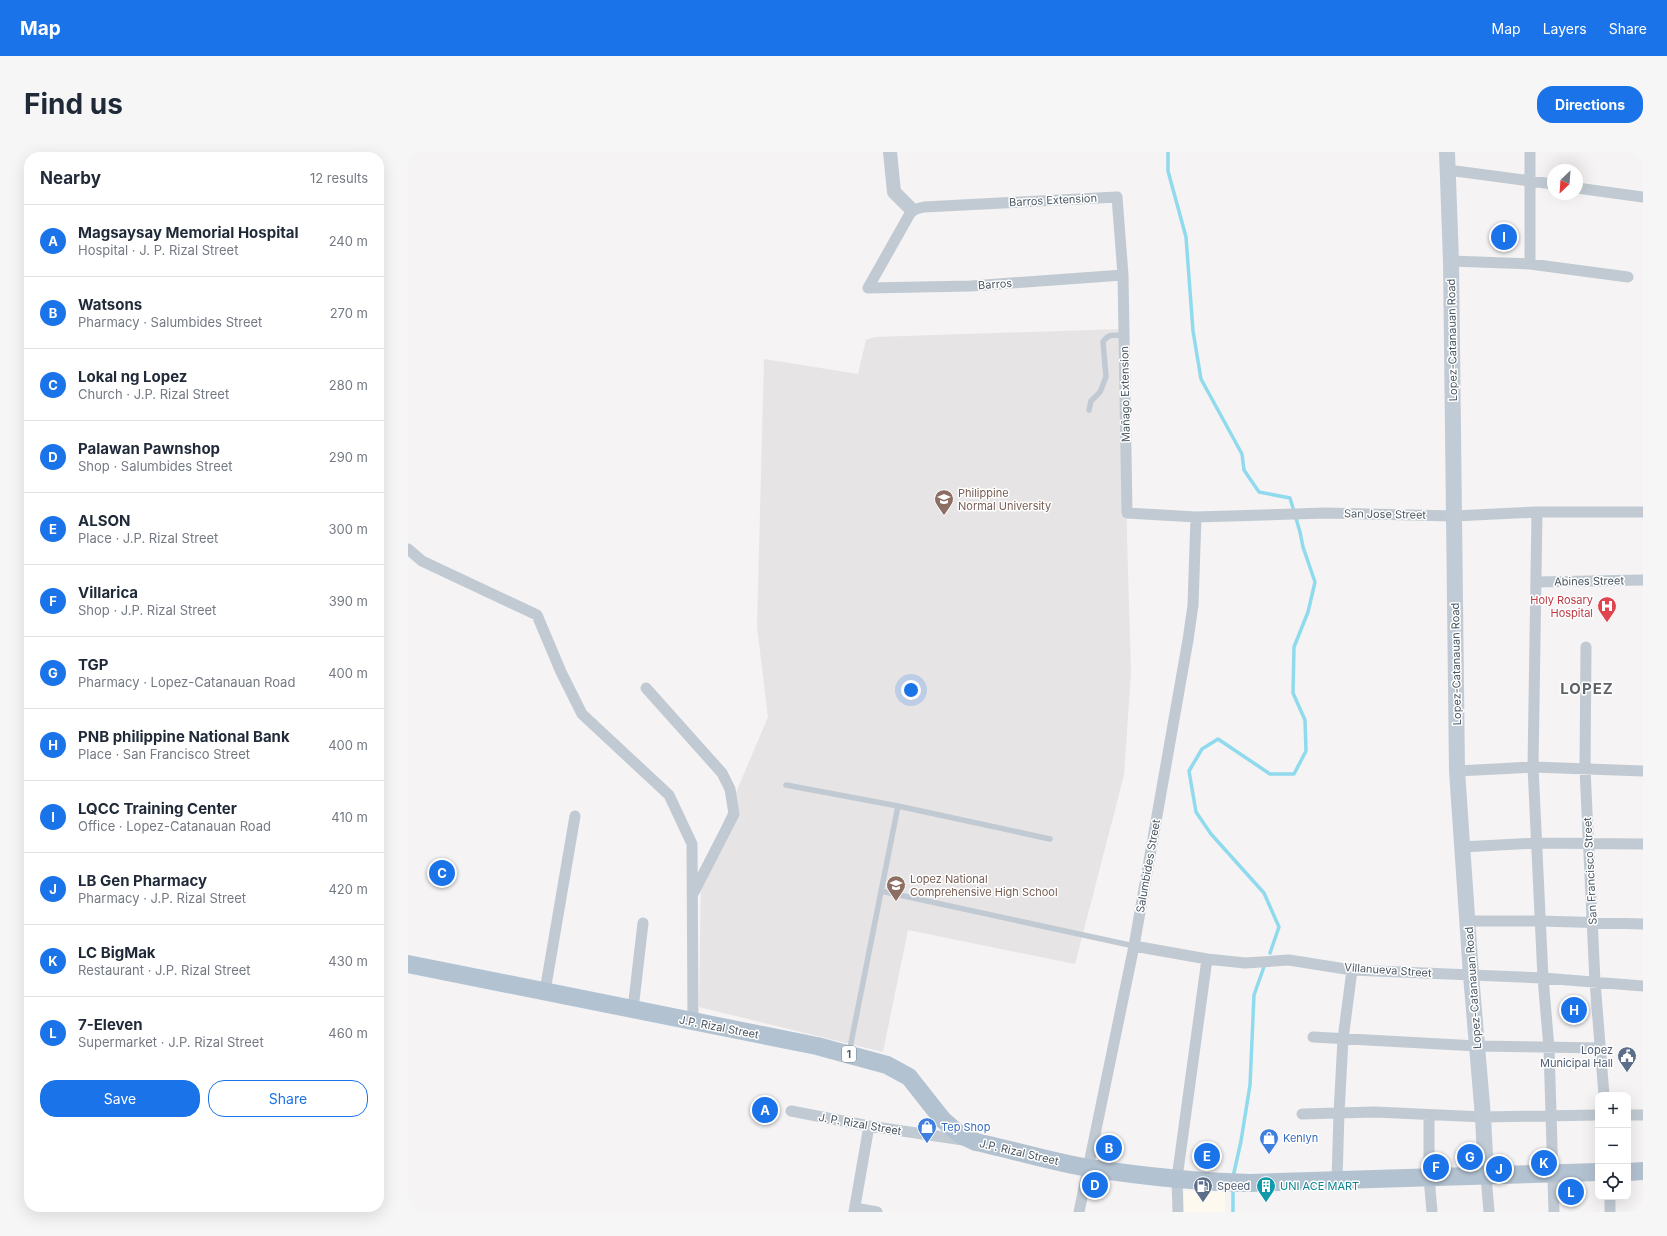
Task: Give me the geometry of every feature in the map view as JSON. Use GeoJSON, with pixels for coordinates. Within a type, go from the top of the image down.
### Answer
{"type":"FeatureCollection","features":[{"type":"Feature","properties":{"kind":"main road","name":"Lopez-Catanauan Road"},"geometry":{"type":"LineString","coordinates":[[1447,152],[1451,261],[1457,771],[1471,975],[1483,1117],[1486,1176]]}},
{"type":"Feature","properties":{"kind":"main road","name":"J.P. Rizal Street"},"geometry":{"type":"LineString","coordinates":[[408,964],[817,1046],[887,1065],[908,1077],[943,1120],[959,1134],[976,1142],[1088,1168],[1225,1182],[1595,1172]]}},
{"type":"Feature","properties":{"kind":"main road"},"geometry":{"type":"LineString","coordinates":[[1631,1172],[1643,1171]]}},
{"type":"Feature","properties":{"kind":"street"},"geometry":{"type":"LineString","coordinates":[[890,152],[894,192],[912,210]]}},
{"type":"Feature","properties":{"kind":"street"},"geometry":{"type":"LineString","coordinates":[[1530,152],[1530,264]]}},
{"type":"Feature","properties":{"kind":"street"},"geometry":{"type":"LineString","coordinates":[[1448,170],[1547,183]]}},
{"type":"Feature","properties":{"kind":"street"},"geometry":{"type":"LineString","coordinates":[[1583,189],[1643,197]]}},
{"type":"Feature","properties":{"kind":"street","name":"Barros Extension"},"geometry":{"type":"LineString","coordinates":[[912,210],[924,207],[1117,197],[1123,275]]}},
{"type":"Feature","properties":{"kind":"street","name":"Barros"},"geometry":{"type":"LineString","coordinates":[[912,210],[868,288],[971,286],[1123,275]]}},
{"type":"Feature","properties":{"kind":"street"},"geometry":{"type":"LineString","coordinates":[[1451,261],[1530,264],[1628,278]]}},
{"type":"Feature","properties":{"kind":"street","name":"Mañago Extension"},"geometry":{"type":"LineString","coordinates":[[1123,275],[1127,513]]}},
{"type":"Feature","properties":{"kind":"street"},"geometry":{"type":"LineString","coordinates":[[1537,512],[1533,767],[1543,978],[1549,1048],[1554,1212]]}},
{"type":"Feature","properties":{"kind":"street","name":"San Jose Street"},"geometry":{"type":"LineString","coordinates":[[1127,513],[1196,517],[1326,513],[1454,516],[1537,512],[1643,512]]}},
{"type":"Feature","properties":{"kind":"street","name":"Salumbides Street"},"geometry":{"type":"LineString","coordinates":[[1079,1212],[1134,946],[1188,640],[1193,605],[1196,517]]}},
{"type":"Feature","properties":{"kind":"street"},"geometry":{"type":"LineString","coordinates":[[408,550],[422,561],[537,614],[560,672],[582,714],[669,796],[692,844],[693,1021]]}},
{"type":"Feature","properties":{"kind":"street","name":"Abines Street"},"geometry":{"type":"LineString","coordinates":[[1536,582],[1643,580]]}},
{"type":"Feature","properties":{"kind":"street","name":"San Francisco Street"},"geometry":{"type":"LineString","coordinates":[[1586,647],[1585,769],[1595,982],[1604,1092]]}},
{"type":"Feature","properties":{"kind":"street"},"geometry":{"type":"LineString","coordinates":[[646,688],[722,773],[730,789],[734,814],[692,894]]}},
{"type":"Feature","properties":{"kind":"street"},"geometry":{"type":"LineString","coordinates":[[1457,771],[1533,767],[1643,771]]}},
{"type":"Feature","properties":{"kind":"street"},"geometry":{"type":"LineString","coordinates":[[545,991],[575,816]]}},
{"type":"Feature","properties":{"kind":"street"},"geometry":{"type":"LineString","coordinates":[[1462,847],[1536,843],[1643,844]]}},
{"type":"Feature","properties":{"kind":"street"},"geometry":{"type":"LineString","coordinates":[[1467,921],[1540,921],[1643,924]]}},
{"type":"Feature","properties":{"kind":"street"},"geometry":{"type":"LineString","coordinates":[[633,1009],[643,923]]}},
{"type":"Feature","properties":{"kind":"street","name":"Villanueva Street"},"geometry":{"type":"LineString","coordinates":[[1134,946],[1207,959],[1245,963],[1289,960],[1352,970],[1543,978],[1643,986]]}},
{"type":"Feature","properties":{"kind":"street"},"geometry":{"type":"LineString","coordinates":[[1178,1212],[1177,1178],[1207,959]]}},
{"type":"Feature","properties":{"kind":"street"},"geometry":{"type":"LineString","coordinates":[[1337,1180],[1343,1039],[1352,970]]}},
{"type":"Feature","properties":{"kind":"street"},"geometry":{"type":"LineString","coordinates":[[1313,1037],[1477,1046],[1601,1048]]}},
{"type":"Feature","properties":{"kind":"street","name":"J. P. Rizal Street"},"geometry":{"type":"LineString","coordinates":[[791,1111],[869,1126],[976,1142]]}},
{"type":"Feature","properties":{"kind":"street"},"geometry":{"type":"LineString","coordinates":[[1302,1114],[1375,1112],[1483,1117],[1595,1115]]}},
{"type":"Feature","properties":{"kind":"street"},"geometry":{"type":"LineString","coordinates":[[1428,1115],[1432,1212]]}},
{"type":"Feature","properties":{"kind":"street"},"geometry":{"type":"LineString","coordinates":[[1631,1115],[1643,1115]]}},
{"type":"Feature","properties":{"kind":"street"},"geometry":{"type":"LineString","coordinates":[[869,1126],[855,1210],[876,1212]]}},
{"type":"Feature","properties":{"kind":"street"},"geometry":{"type":"LineString","coordinates":[[1486,1176],[1489,1212]]}},
{"type":"Feature","properties":{"kind":"street"},"geometry":{"type":"LineString","coordinates":[[1610,1200],[1610,1212]]}},
{"type":"Feature","properties":{"kind":"lane"},"geometry":{"type":"LineString","coordinates":[[1089,410],[1091,401],[1100,392],[1106,377],[1103,342],[1107,336],[1124,336]]}},
{"type":"Feature","properties":{"kind":"lane"},"geometry":{"type":"LineString","coordinates":[[786,785],[898,806],[1050,839]]}},
{"type":"Feature","properties":{"kind":"lane"},"geometry":{"type":"LineString","coordinates":[[849,1054],[898,806]]}},
{"type":"Feature","properties":{"kind":"lane"},"geometry":{"type":"LineString","coordinates":[[881,891],[1134,946]]}},
{"type":"Feature","properties":{"kind":"shaded area","name":"Philippine Normal University"},"geometry":{"type":"Polygon","coordinates":[[[1121,329],[1131,673],[1124,775],[1075,964],[908,930],[883,1052],[699,1007],[701,875],[768,717],[757,627],[764,359],[858,374],[866,340],[875,337],[1121,329]]]}},
{"type":"Feature","properties":{"kind":"shaded area","name":"Speed"},"geometry":{"type":"Polygon","coordinates":[[[1184,1191],[1225,1192],[1225,1212],[1183,1212],[1184,1191]]]}},
{"type":"Feature","properties":{"kind":"waterway"},"geometry":{"type":"LineString","coordinates":[[1168,152],[1168,171],[1186,237],[1193,331],[1201,379],[1242,454],[1244,470],[1259,492],[1290,498],[1303,547],[1315,582],[1308,612],[1294,647],[1293,693],[1305,720],[1306,751],[1294,774],[1270,774],[1218,739],[1202,749],[1189,771],[1196,812],[1211,834],[1264,893],[1279,927],[1270,953]]}},
{"type":"Feature","properties":{"kind":"waterway"},"geometry":{"type":"LineString","coordinates":[[1233,1177],[1241,1141],[1250,1085],[1254,995],[1265,964]]}},
{"type":"Feature","properties":{"kind":"waterway"},"geometry":{"type":"LineString","coordinates":[[1233,1187],[1233,1212]]}},
{"type":"Feature","properties":{"kind":"place","name":"LQCC Training Center"},"geometry":{"type":"Point","coordinates":[1504,237]}},
{"type":"Feature","properties":{"kind":"place","name":"Philippine Normal University"},"geometry":{"type":"Point","coordinates":[944,516]}},
{"type":"Feature","properties":{"kind":"place","name":"Holy Rosary Hospital"},"geometry":{"type":"Point","coordinates":[1607,623]}},
{"type":"Feature","properties":{"kind":"place","name":"Lokal ng Lopez"},"geometry":{"type":"Point","coordinates":[442,873]}},
{"type":"Feature","properties":{"kind":"place","name":"Lopez National Comprehensive High School"},"geometry":{"type":"Point","coordinates":[896,902]}},
{"type":"Feature","properties":{"kind":"place","name":"PNB philippine National Bank"},"geometry":{"type":"Point","coordinates":[1574,1010]}},
{"type":"Feature","properties":{"kind":"place","name":"Lopez Municipal Hall"},"geometry":{"type":"Point","coordinates":[1627,1073]}},
{"type":"Feature","properties":{"kind":"place","name":"Magsaysay Memorial Hospital"},"geometry":{"type":"Point","coordinates":[765,1110]}},
{"type":"Feature","properties":{"kind":"place","name":"Tep Shop"},"geometry":{"type":"Point","coordinates":[927,1144]}},
{"type":"Feature","properties":{"kind":"place","name":"Watsons"},"geometry":{"type":"Point","coordinates":[1109,1148]}},
{"type":"Feature","properties":{"kind":"place","name":"Kenlyn"},"geometry":{"type":"Point","coordinates":[1269,1155]}},
{"type":"Feature","properties":{"kind":"place","name":"ALSON"},"geometry":{"type":"Point","coordinates":[1207,1156]}},
{"type":"Feature","properties":{"kind":"place","name":"TGP"},"geometry":{"type":"Point","coordinates":[1470,1157]}},
{"type":"Feature","properties":{"kind":"place","name":"LC BigMak"},"geometry":{"type":"Point","coordinates":[1544,1163]}},
{"type":"Feature","properties":{"kind":"place","name":"Villarica"},"geometry":{"type":"Point","coordinates":[1436,1167]}},
{"type":"Feature","properties":{"kind":"place","name":"LB Gen Pharmacy"},"geometry":{"type":"Point","coordinates":[1499,1169]}},
{"type":"Feature","properties":{"kind":"place","name":"Palawan Pawnshop"},"geometry":{"type":"Point","coordinates":[1095,1185]}},
{"type":"Feature","properties":{"kind":"place","name":"7-Eleven"},"geometry":{"type":"Point","coordinates":[1571,1192]}},
{"type":"Feature","properties":{"kind":"place","name":"Speed"},"geometry":{"type":"Point","coordinates":[1203,1203]}},
{"type":"Feature","properties":{"kind":"place","name":"UNI ACE MART"},"geometry":{"type":"Point","coordinates":[1266,1203]}},
{"type":"Feature","properties":{"kind":"district","name":"LOPEZ"},"geometry":{"type":"Point","coordinates":[1587,689]}}]}
